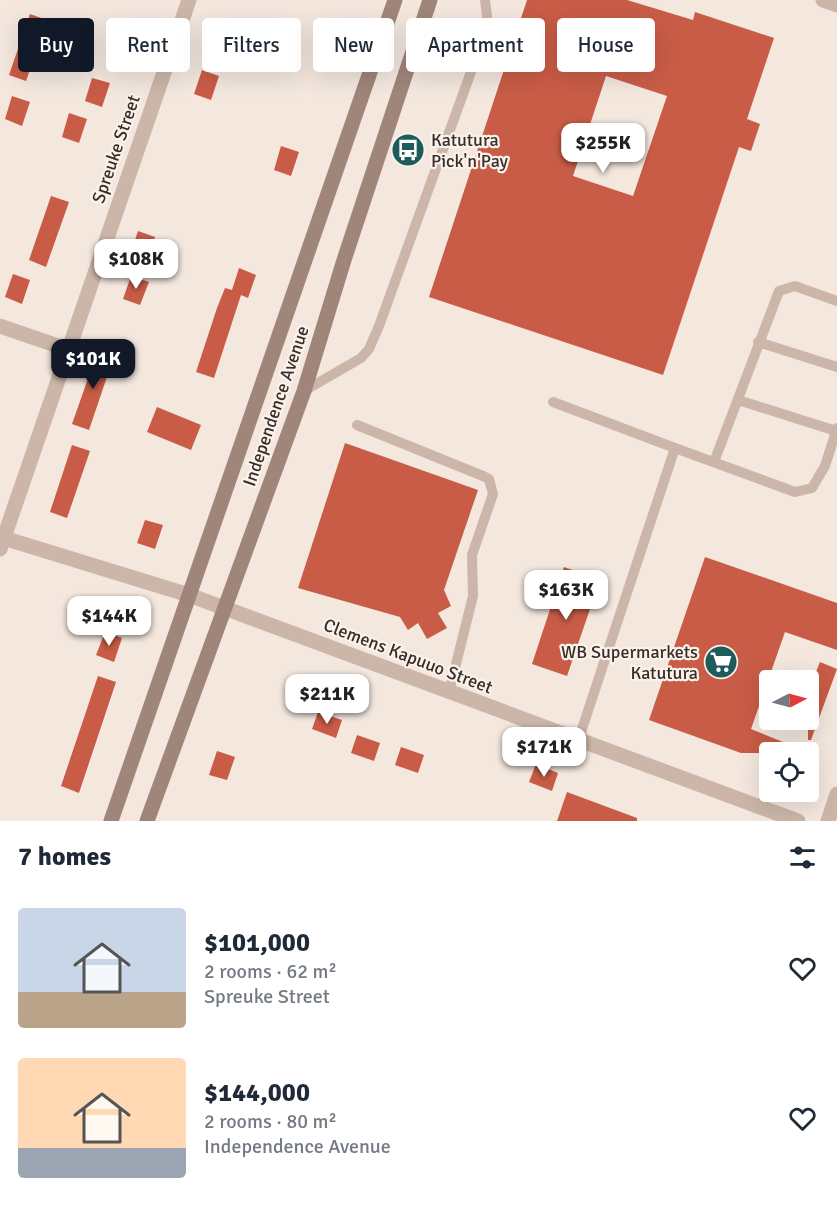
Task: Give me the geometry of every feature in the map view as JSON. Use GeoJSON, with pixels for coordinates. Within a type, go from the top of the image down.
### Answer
{"type":"FeatureCollection","features":[{"type":"Feature","properties":{"kind":"main road","name":"Independence Avenue"},"geometry":{"type":"LineString","coordinates":[[111,821],[395,0]]}},
{"type":"Feature","properties":{"kind":"main road","name":"Independence Avenue"},"geometry":{"type":"LineString","coordinates":[[147,821],[195,684],[225,609],[304,391],[344,260],[430,0]]}},
{"type":"Feature","properties":{"kind":"street","name":"Spreuke Street"},"geometry":{"type":"LineString","coordinates":[[1,542],[189,0]]}},
{"type":"Feature","properties":{"kind":"street"},"geometry":{"type":"LineString","coordinates":[[822,0],[837,5]]}},
{"type":"Feature","properties":{"kind":"street"},"geometry":{"type":"LineString","coordinates":[[0,326],[68,349]]}},
{"type":"Feature","properties":{"kind":"street","name":"Clemens Kapuuo Street"},"geometry":{"type":"LineString","coordinates":[[1,542],[189,595],[798,821]]}},
{"type":"Feature","properties":{"kind":"street"},"geometry":{"type":"LineString","coordinates":[[828,821],[837,794]]}},
{"type":"Feature","properties":{"kind":"lane"},"geometry":{"type":"LineString","coordinates":[[304,391],[361,358],[376,334],[488,26],[485,0]]}},
{"type":"Feature","properties":{"kind":"lane"},"geometry":{"type":"LineString","coordinates":[[714,462],[779,291],[795,286],[837,301]]}},
{"type":"Feature","properties":{"kind":"lane"},"geometry":{"type":"LineString","coordinates":[[758,342],[837,367]]}},
{"type":"Feature","properties":{"kind":"lane"},"geometry":{"type":"LineString","coordinates":[[553,402],[795,492],[812,488],[825,466],[836,430],[738,400]]}},
{"type":"Feature","properties":{"kind":"lane"},"geometry":{"type":"LineString","coordinates":[[357,425],[483,476],[493,487],[493,494],[472,555],[473,596],[449,692]]}},
{"type":"Feature","properties":{"kind":"lane"},"geometry":{"type":"LineString","coordinates":[[578,741],[675,448]]}},
{"type":"Feature","properties":{"kind":"building"},"geometry":{"type":"Polygon","coordinates":[[[527,0],[627,0],[693,20],[695,12],[774,38],[747,119],[760,124],[751,151],[739,147],[663,375],[429,297],[503,72],[545,72],[545,18],[521,18],[527,0]],[[606,76],[573,176],[633,196],[667,96],[606,76]]]}},
{"type":"Feature","properties":{"kind":"building"},"geometry":{"type":"Polygon","coordinates":[[[30,14],[41,18],[29,18],[30,14]]]}},
{"type":"Feature","properties":{"kind":"building"},"geometry":{"type":"Polygon","coordinates":[[[18,49],[18,72],[29,72],[26,81],[9,75],[18,49]]]}},
{"type":"Feature","properties":{"kind":"building"},"geometry":{"type":"Polygon","coordinates":[[[202,70],[202,72],[219,76],[211,100],[194,94],[202,70]]]}},
{"type":"Feature","properties":{"kind":"building"},"geometry":{"type":"Polygon","coordinates":[[[92,78],[110,83],[102,107],[85,101],[92,78]]]}},
{"type":"Feature","properties":{"kind":"building"},"geometry":{"type":"Polygon","coordinates":[[[12,96],[30,102],[22,126],[5,119],[12,96]]]}},
{"type":"Feature","properties":{"kind":"building"},"geometry":{"type":"Polygon","coordinates":[[[69,113],[87,119],[79,143],[62,137],[69,113]]]}},
{"type":"Feature","properties":{"kind":"building"},"geometry":{"type":"Polygon","coordinates":[[[281,146],[299,152],[291,176],[274,170],[281,146]]]}},
{"type":"Feature","properties":{"kind":"building"},"geometry":{"type":"Polygon","coordinates":[[[51,196],[69,202],[46,267],[29,260],[51,196]]]}},
{"type":"Feature","properties":{"kind":"building"},"geometry":{"type":"Polygon","coordinates":[[[138,231],[155,237],[148,261],[130,255],[138,231]]]}},
{"type":"Feature","properties":{"kind":"building"},"geometry":{"type":"Polygon","coordinates":[[[239,268],[256,275],[248,298],[241,295],[214,378],[196,372],[225,288],[232,290],[239,268]]]}},
{"type":"Feature","properties":{"kind":"building"},"geometry":{"type":"Polygon","coordinates":[[[13,274],[30,280],[22,304],[5,297],[13,274]]]}},
{"type":"Feature","properties":{"kind":"building"},"geometry":{"type":"Polygon","coordinates":[[[131,276],[149,282],[140,305],[123,299],[131,276]]]}},
{"type":"Feature","properties":{"kind":"building"},"geometry":{"type":"Polygon","coordinates":[[[98,350],[114,356],[89,430],[72,424],[98,350]]]}},
{"type":"Feature","properties":{"kind":"building"},"geometry":{"type":"Polygon","coordinates":[[[157,407],[201,425],[191,450],[147,432],[157,407]]]}},
{"type":"Feature","properties":{"kind":"building"},"geometry":{"type":"Polygon","coordinates":[[[345,443],[478,490],[444,590],[451,606],[438,613],[447,628],[427,639],[418,623],[408,630],[400,617],[298,588],[345,443]]]}},
{"type":"Feature","properties":{"kind":"building"},"geometry":{"type":"Polygon","coordinates":[[[72,445],[90,451],[67,518],[50,512],[72,445]]]}},
{"type":"Feature","properties":{"kind":"building"},"geometry":{"type":"Polygon","coordinates":[[[145,520],[163,525],[155,549],[137,543],[145,520]]]}},
{"type":"Feature","properties":{"kind":"building"},"geometry":{"type":"Polygon","coordinates":[[[705,557],[837,603],[837,650],[785,632],[772,670],[759,670],[759,706],[751,729],[783,742],[759,742],[759,753],[741,753],[649,720],[705,557]]]}},
{"type":"Feature","properties":{"kind":"building"},"geometry":{"type":"Polygon","coordinates":[[[564,567],[600,580],[567,676],[532,664],[564,567]]]}},
{"type":"Feature","properties":{"kind":"building"},"geometry":{"type":"Polygon","coordinates":[[[105,632],[122,638],[114,662],[96,655],[105,632]]]}},
{"type":"Feature","properties":{"kind":"building"},"geometry":{"type":"Polygon","coordinates":[[[820,662],[837,669],[819,718],[819,670],[817,670],[820,662]]]}},
{"type":"Feature","properties":{"kind":"building"},"geometry":{"type":"Polygon","coordinates":[[[98,676],[116,682],[79,793],[61,786],[98,676]]]}},
{"type":"Feature","properties":{"kind":"building"},"geometry":{"type":"Polygon","coordinates":[[[318,712],[342,720],[336,738],[312,729],[318,712]]]}},
{"type":"Feature","properties":{"kind":"building"},"geometry":{"type":"Polygon","coordinates":[[[808,730],[815,730],[811,740],[808,740],[808,730]]]}},
{"type":"Feature","properties":{"kind":"building"},"geometry":{"type":"Polygon","coordinates":[[[357,735],[380,743],[374,761],[351,753],[357,735]]]}},
{"type":"Feature","properties":{"kind":"building"},"geometry":{"type":"Polygon","coordinates":[[[401,747],[424,755],[418,773],[395,765],[401,747]]]}},
{"type":"Feature","properties":{"kind":"building"},"geometry":{"type":"Polygon","coordinates":[[[217,751],[235,757],[227,780],[209,775],[217,751]]]}},
{"type":"Feature","properties":{"kind":"building"},"geometry":{"type":"Polygon","coordinates":[[[536,764],[558,773],[552,791],[529,782],[536,764]]]}},
{"type":"Feature","properties":{"kind":"building"},"geometry":{"type":"Polygon","coordinates":[[[567,792],[637,818],[637,821],[557,821],[567,792]]]}},
{"type":"Feature","properties":{"kind":"place","name":"Katutura Pick'n'Pay"},"geometry":{"type":"Point","coordinates":[408,150]}},
{"type":"Feature","properties":{"kind":"place","name":"WB Supermarkets Katutura"},"geometry":{"type":"Point","coordinates":[721,662]}}]}
